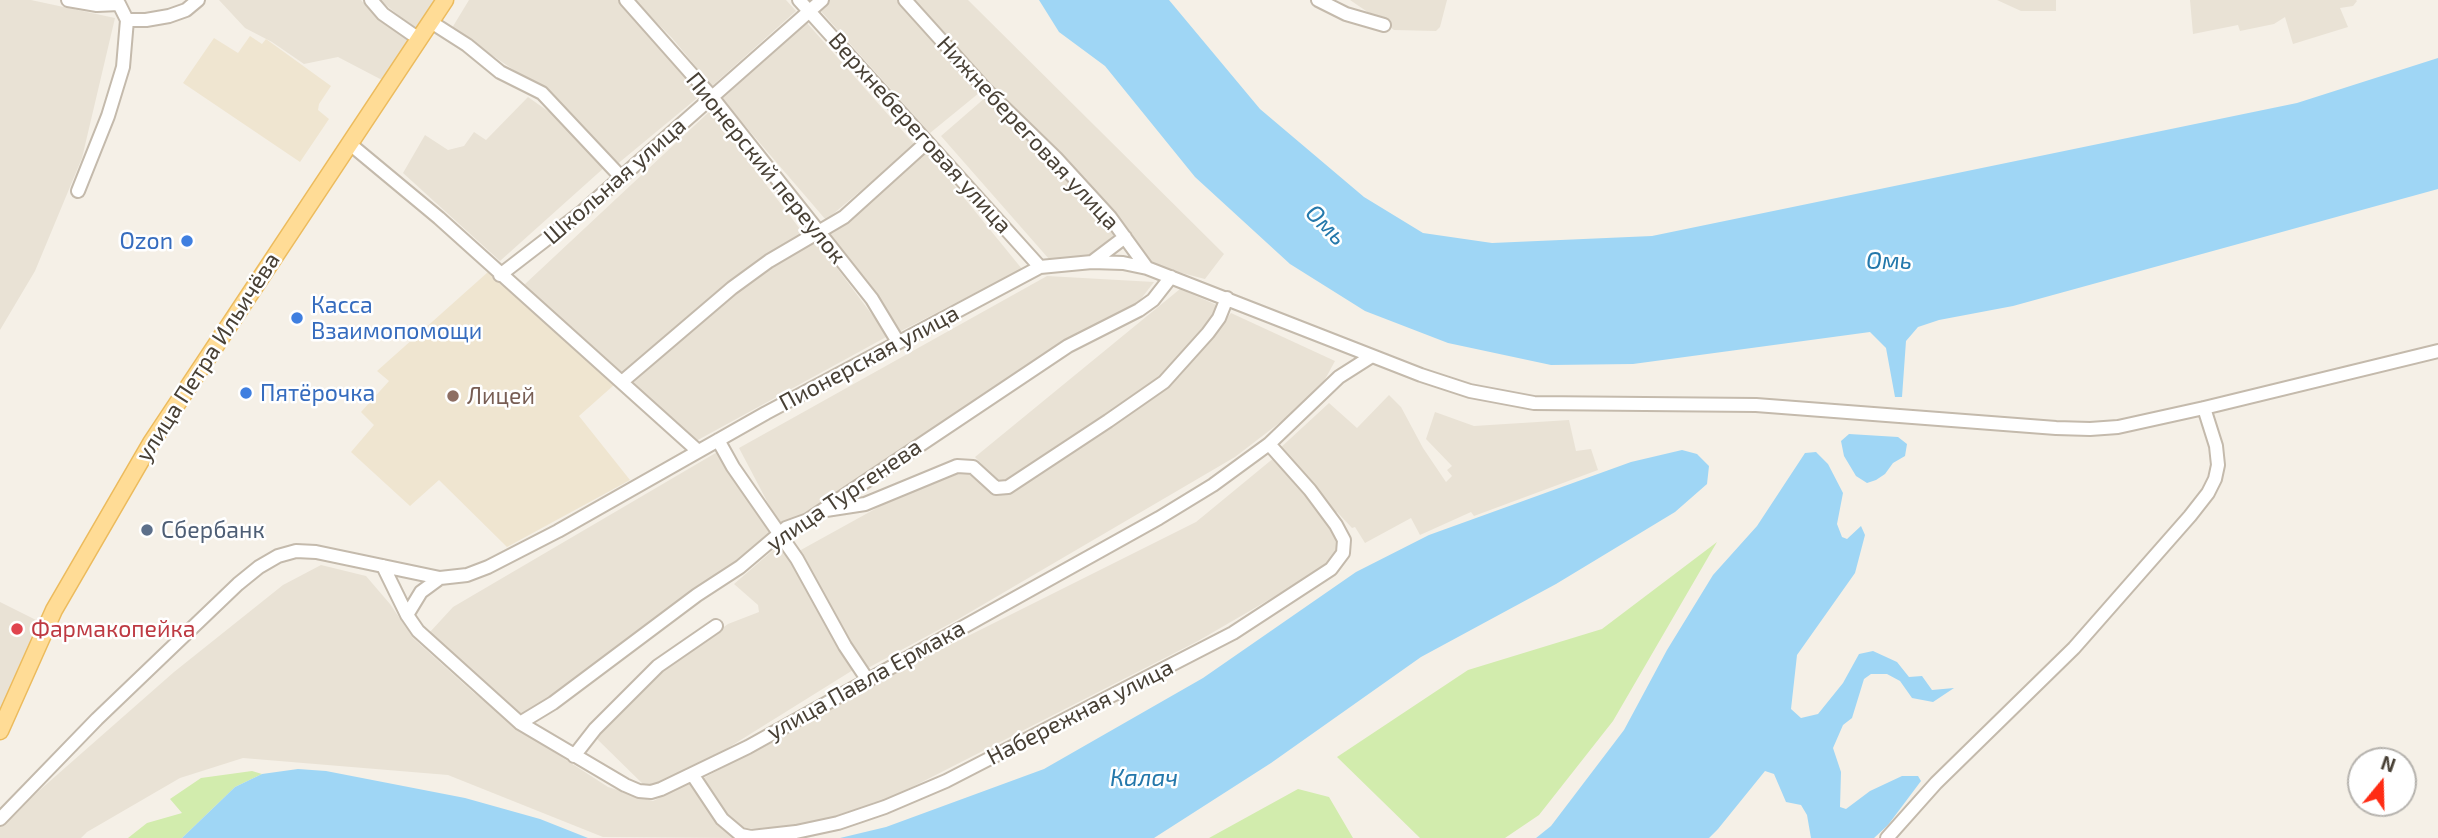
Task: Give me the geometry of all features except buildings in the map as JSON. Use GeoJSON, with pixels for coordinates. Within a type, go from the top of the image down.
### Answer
{"type":"FeatureCollection","features":[{"type":"Feature","properties":{"kind":"main road","name":"улица Петра Ильичёва"},"geometry":{"type":"LineString","coordinates":[[0,731],[54,610],[132,473],[185,389],[445,0]]}},
{"type":"Feature","properties":{"kind":"street"},"geometry":{"type":"LineString","coordinates":[[68,0],[97,5],[120,2],[127,20],[123,66],[117,90],[78,191]]}},
{"type":"Feature","properties":{"kind":"street"},"geometry":{"type":"LineString","coordinates":[[127,20],[169,16],[186,10],[198,0]]}},
{"type":"Feature","properties":{"kind":"street"},"geometry":{"type":"LineString","coordinates":[[371,0],[383,14],[419,39]]}},
{"type":"Feature","properties":{"kind":"street","name":"Пионерский переулок"},"geometry":{"type":"LineString","coordinates":[[626,0],[712,97],[872,299],[898,342]]}},
{"type":"Feature","properties":{"kind":"street","name":"Верхнебереговая улица"},"geometry":{"type":"LineString","coordinates":[[799,0],[1040,267]]}},
{"type":"Feature","properties":{"kind":"street","name":"Школьная улица"},"geometry":{"type":"LineString","coordinates":[[500,275],[575,218],[822,0]]}},
{"type":"Feature","properties":{"kind":"street","name":"Нижнебереговая улица"},"geometry":{"type":"LineString","coordinates":[[905,0],[987,91],[1056,158],[1110,217],[1147,268]]}},
{"type":"Feature","properties":{"kind":"street"},"geometry":{"type":"LineString","coordinates":[[1318,0],[1346,14],[1384,25]]}},
{"type":"Feature","properties":{"kind":"street"},"geometry":{"type":"LineString","coordinates":[[431,22],[467,45],[500,72],[542,93],[621,177]]}},
{"type":"Feature","properties":{"kind":"street"},"geometry":{"type":"LineString","coordinates":[[623,381],[732,288],[769,261],[844,217],[928,142]]}},
{"type":"Feature","properties":{"kind":"street"},"geometry":{"type":"LineString","coordinates":[[350,144],[439,218],[698,451]]}},
{"type":"Feature","properties":{"kind":"street"},"geometry":{"type":"LineString","coordinates":[[1092,262],[1125,237]]}},
{"type":"Feature","properties":{"kind":"street","name":"Пионерская улица"},"geometry":{"type":"LineString","coordinates":[[0,819],[97,719],[238,584],[278,556],[296,551],[316,552],[440,578],[467,575],[503,561],[718,440],[1040,267],[1092,262],[1123,263],[1147,268],[1342,345],[1470,391],[1534,403],[1756,404],[2090,429],[2118,427],[2204,408],[2438,351]]}},
{"type":"Feature","properties":{"kind":"street","name":"улица Тургенева"},"geometry":{"type":"LineString","coordinates":[[520,723],[553,703],[697,595],[740,567],[786,528],[808,520],[1068,346],[1139,310],[1153,300],[1171,277]]}},
{"type":"Feature","properties":{"kind":"street"},"geometry":{"type":"LineString","coordinates":[[823,510],[865,504],[957,466],[973,467],[996,488],[1008,487],[1164,382],[1208,333],[1219,318],[1227,298]]}},
{"type":"Feature","properties":{"kind":"street"},"geometry":{"type":"LineString","coordinates":[[1339,377],[1345,356],[1342,345]]}},
{"type":"Feature","properties":{"kind":"street","name":"улица Павла Ермака"},"geometry":{"type":"LineString","coordinates":[[383,566],[407,615],[431,645],[520,723],[639,791],[661,789],[748,747],[1159,518],[1213,485],[1269,444],[1339,377],[1371,356]]}},
{"type":"Feature","properties":{"kind":"street"},"geometry":{"type":"LineString","coordinates":[[1887,838],[1936,783],[2074,648],[2208,492],[2218,465],[2216,446],[2204,408]]}},
{"type":"Feature","properties":{"kind":"street"},"geometry":{"type":"LineString","coordinates":[[718,440],[733,467],[797,559],[845,646],[867,679]]}},
{"type":"Feature","properties":{"kind":"street","name":"Набережная улица"},"geometry":{"type":"LineString","coordinates":[[692,775],[712,807],[741,835],[751,837],[796,832],[838,823],[885,807],[946,781],[1233,633],[1331,569],[1343,553],[1344,540],[1336,525],[1310,490],[1269,444]]}},
{"type":"Feature","properties":{"kind":"street"},"geometry":{"type":"LineString","coordinates":[[407,615],[421,592],[440,578]]}},
{"type":"Feature","properties":{"kind":"street"},"geometry":{"type":"LineString","coordinates":[[574,756],[594,729],[658,666],[716,626]]}},
{"type":"Feature","properties":{"kind":"shaded area"},"geometry":{"type":"Polygon","coordinates":[[[0,0],[31,0],[115,18],[82,158],[35,271],[0,330],[0,0]]]}},
{"type":"Feature","properties":{"kind":"shaded area"},"geometry":{"type":"Polygon","coordinates":[[[219,0],[361,0],[412,38],[382,80],[338,57],[304,64],[272,42],[245,28],[219,0]]]}},
{"type":"Feature","properties":{"kind":"shaded area"},"geometry":{"type":"Polygon","coordinates":[[[380,0],[434,0],[416,30],[380,0]]]}},
{"type":"Feature","properties":{"kind":"shaded area"},"geometry":{"type":"Polygon","coordinates":[[[469,0],[621,0],[702,94],[615,166],[549,94],[452,28],[469,0]]]}},
{"type":"Feature","properties":{"kind":"shaded area"},"geometry":{"type":"Polygon","coordinates":[[[634,0],[786,0],[796,11],[712,86],[672,38],[634,0]]]}},
{"type":"Feature","properties":{"kind":"shaded area"},"geometry":{"type":"Polygon","coordinates":[[[829,0],[897,0],[986,97],[979,93],[930,133],[818,8],[829,0]]]}},
{"type":"Feature","properties":{"kind":"shaded area"},"geometry":{"type":"Polygon","coordinates":[[[909,0],[968,0],[1224,254],[1205,279],[1151,265],[909,0]]]}},
{"type":"Feature","properties":{"kind":"shaded area"},"geometry":{"type":"Polygon","coordinates":[[[1350,0],[1447,0],[1440,27],[1436,31],[1394,30],[1350,0]]]}},
{"type":"Feature","properties":{"kind":"shaded area"},"geometry":{"type":"Polygon","coordinates":[[[1997,0],[2056,0],[2056,11],[2021,11],[1997,0]]]}},
{"type":"Feature","properties":{"kind":"shaded area"},"geometry":{"type":"Polygon","coordinates":[[[2190,0],[2357,1],[2353,6],[2340,8],[2348,27],[2293,44],[2285,17],[2274,24],[2240,31],[2238,25],[2193,34],[2190,0]]]}},
{"type":"Feature","properties":{"kind":"shaded area"},"geometry":{"type":"Polygon","coordinates":[[[807,23],[915,145],[826,220],[722,99],[807,23]]]}},
{"type":"Feature","properties":{"kind":"shaded area"},"geometry":{"type":"Polygon","coordinates":[[[250,36],[262,44],[266,39],[331,86],[318,110],[329,119],[300,162],[183,83],[214,38],[238,53],[250,36]]]}},
{"type":"Feature","properties":{"kind":"shaded area"},"geometry":{"type":"Polygon","coordinates":[[[528,97],[569,126],[606,166],[500,261],[403,173],[425,135],[448,150],[464,146],[474,132],[486,140],[528,97]]]}},
{"type":"Feature","properties":{"kind":"shaded area"},"geometry":{"type":"Polygon","coordinates":[[[986,97],[1117,232],[1088,258],[1049,259],[941,136],[986,97]]]}},
{"type":"Feature","properties":{"kind":"shaded area"},"geometry":{"type":"Polygon","coordinates":[[[710,111],[803,233],[759,261],[714,295],[623,373],[524,285],[710,111]]]}},
{"type":"Feature","properties":{"kind":"shaded area"},"geometry":{"type":"Polygon","coordinates":[[[926,151],[1022,269],[899,332],[829,235],[926,151]]]}},
{"type":"Feature","properties":{"kind":"shaded area"},"geometry":{"type":"Polygon","coordinates":[[[816,240],[888,336],[696,441],[632,384],[736,291],[816,240]]]}},
{"type":"Feature","properties":{"kind":"shaded area"},"geometry":{"type":"Polygon","coordinates":[[[488,272],[614,385],[579,416],[630,480],[507,547],[439,480],[410,506],[351,452],[374,425],[361,412],[389,381],[377,371],[488,272]]]}},
{"type":"Feature","properties":{"kind":"shaded area"},"geometry":{"type":"Polygon","coordinates":[[[1047,276],[1154,282],[1137,304],[1102,320],[813,511],[780,526],[739,448],[1047,276]]]}},
{"type":"Feature","properties":{"kind":"shaded area"},"geometry":{"type":"Polygon","coordinates":[[[1180,289],[1219,306],[1216,318],[1171,372],[1001,485],[975,457],[1180,289]]]}},
{"type":"Feature","properties":{"kind":"shaded area"},"geometry":{"type":"Polygon","coordinates":[[[1231,313],[1335,361],[1317,394],[1235,457],[955,621],[866,669],[816,589],[799,551],[931,478],[957,467],[1012,490],[1165,389],[1180,376],[1231,313]]]}},
{"type":"Feature","properties":{"kind":"shaded area"},"geometry":{"type":"Polygon","coordinates":[[[1389,395],[1401,407],[1423,448],[1446,482],[1452,476],[1447,470],[1452,466],[1426,439],[1435,412],[1474,426],[1569,420],[1576,451],[1591,449],[1598,470],[1474,516],[1471,512],[1420,535],[1411,518],[1365,543],[1355,527],[1352,528],[1335,513],[1278,450],[1329,403],[1357,428],[1389,395]]]}},
{"type":"Feature","properties":{"kind":"shaded area"},"geometry":{"type":"Polygon","coordinates":[[[719,451],[773,534],[772,538],[523,717],[430,632],[453,607],[719,451]]]}},
{"type":"Feature","properties":{"kind":"shaded area"},"geometry":{"type":"Polygon","coordinates":[[[1275,457],[1334,528],[1338,536],[1338,550],[1333,558],[1315,573],[1198,641],[877,805],[875,802],[839,818],[813,825],[741,829],[724,816],[700,780],[938,651],[1196,522],[1275,457]]]}},
{"type":"Feature","properties":{"kind":"shaded area"},"geometry":{"type":"Polygon","coordinates":[[[779,545],[794,565],[853,670],[715,756],[647,788],[596,738],[644,685],[728,624],[759,612],[758,605],[734,584],[779,545]]]}},
{"type":"Feature","properties":{"kind":"shaded area"},"geometry":{"type":"Polygon","coordinates":[[[321,565],[366,576],[390,604],[413,638],[474,693],[540,743],[608,787],[653,801],[692,782],[711,814],[739,838],[603,837],[448,775],[243,758],[180,778],[81,838],[0,838],[0,825],[174,672],[283,585],[321,565]]]}},
{"type":"Feature","properties":{"kind":"shaded area"},"geometry":{"type":"Polygon","coordinates":[[[0,602],[44,624],[0,713],[0,602]]]}},
{"type":"Feature","properties":{"kind":"green space"},"geometry":{"type":"Polygon","coordinates":[[[1717,542],[1613,721],[1539,815],[1505,838],[1420,838],[1337,757],[1468,670],[1602,629],[1717,542]]]}},
{"type":"Feature","properties":{"kind":"green space"},"geometry":{"type":"Polygon","coordinates":[[[252,771],[262,774],[235,787],[182,838],[128,838],[147,823],[182,813],[170,799],[201,778],[252,771]]]}},
{"type":"Feature","properties":{"kind":"green space"},"geometry":{"type":"Polygon","coordinates":[[[1298,789],[1329,797],[1353,838],[1209,838],[1298,789]]]}},
{"type":"Feature","properties":{"kind":"water","name":"Омь"},"geometry":{"type":"Polygon","coordinates":[[[1039,0],[1169,0],[1260,109],[1364,197],[1423,233],[1492,243],[1652,236],[2297,103],[2438,58],[2438,189],[2013,306],[1939,320],[1918,327],[1906,341],[1902,397],[1895,397],[1886,348],[1870,332],[1633,364],[1551,365],[1448,343],[1365,311],[1290,264],[1195,177],[1105,66],[1059,32],[1039,0]]]}},
{"type":"Feature","properties":{"kind":"water"},"geometry":{"type":"Polygon","coordinates":[[[1849,434],[1898,437],[1907,444],[1905,456],[1893,463],[1885,474],[1867,483],[1856,476],[1844,456],[1841,441],[1849,434]]]}},
{"type":"Feature","properties":{"kind":"water","name":"Калач"},"geometry":{"type":"Polygon","coordinates":[[[1682,450],[1697,454],[1709,466],[1707,484],[1675,512],[1556,584],[1421,657],[1271,763],[1154,838],[840,838],[886,827],[1044,769],[1203,678],[1356,572],[1429,535],[1631,462],[1682,450]]]}},
{"type":"Feature","properties":{"kind":"water"},"geometry":{"type":"Polygon","coordinates":[[[1816,452],[1828,464],[1843,493],[1837,524],[1842,537],[1847,539],[1861,526],[1865,535],[1855,573],[1797,655],[1791,709],[1801,718],[1818,714],[1843,683],[1859,654],[1873,651],[1897,662],[1909,677],[1922,676],[1932,690],[1954,688],[1933,702],[1912,698],[1900,681],[1887,674],[1871,674],[1864,679],[1852,718],[1843,725],[1833,748],[1841,772],[1840,807],[1846,809],[1870,791],[1902,776],[1918,776],[1921,781],[1888,825],[1874,838],[1811,838],[1807,815],[1801,805],[1786,802],[1774,774],[1765,771],[1709,838],[1536,838],[1551,826],[1624,730],[1667,650],[1713,575],[1757,526],[1805,453],[1816,452]]]}},
{"type":"Feature","properties":{"kind":"water"},"geometry":{"type":"Polygon","coordinates":[[[298,769],[326,771],[465,798],[540,819],[588,838],[182,838],[235,787],[262,774],[298,769]]]}},
{"type":"Feature","properties":{"kind":"place","name":"Ozon"},"geometry":{"type":"Point","coordinates":[187,241]}},
{"type":"Feature","properties":{"kind":"place","name":"Касса Взаимопомощи"},"geometry":{"type":"Point","coordinates":[297,318]}},
{"type":"Feature","properties":{"kind":"place","name":"Пятёрочка"},"geometry":{"type":"Point","coordinates":[246,393]}},
{"type":"Feature","properties":{"kind":"place","name":"Лицей"},"geometry":{"type":"Point","coordinates":[453,396]}},
{"type":"Feature","properties":{"kind":"place","name":"Сбербанк"},"geometry":{"type":"Point","coordinates":[147,530]}},
{"type":"Feature","properties":{"kind":"place","name":"Фармакопейка"},"geometry":{"type":"Point","coordinates":[17,629]}}]}
